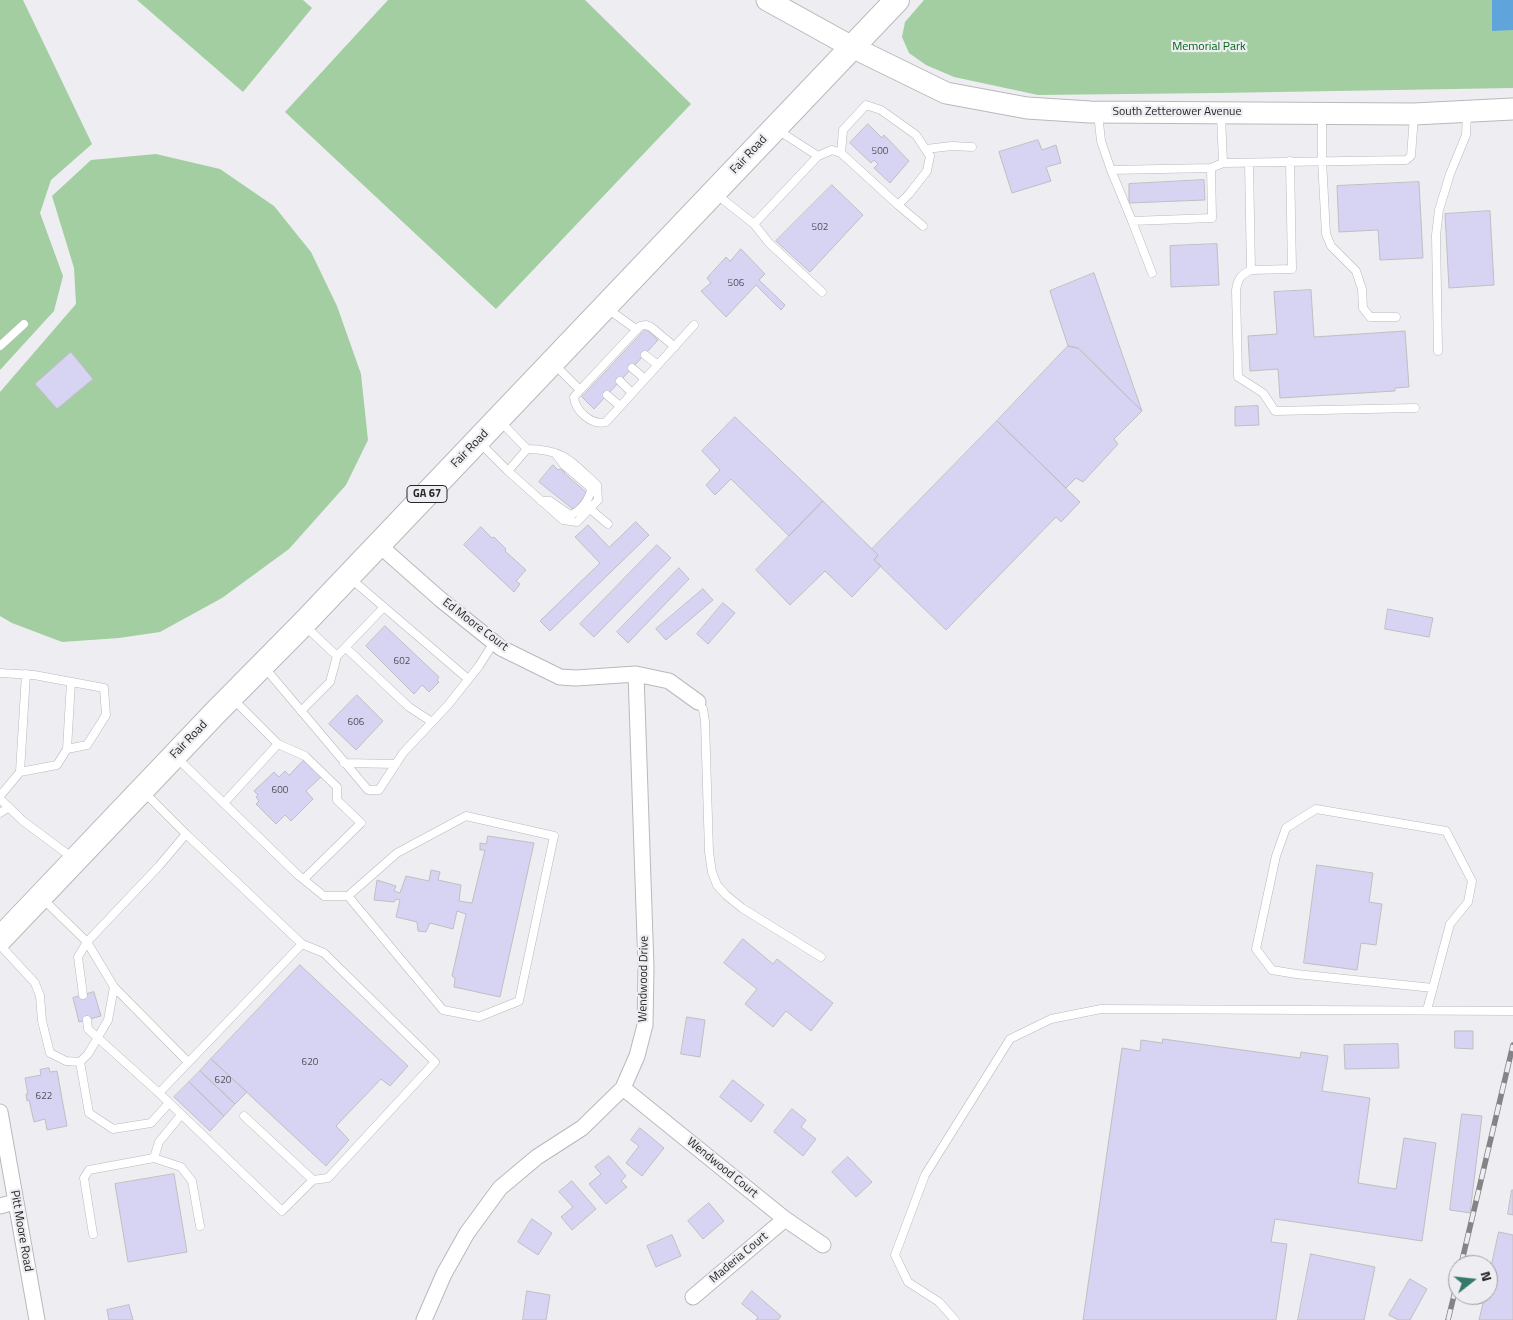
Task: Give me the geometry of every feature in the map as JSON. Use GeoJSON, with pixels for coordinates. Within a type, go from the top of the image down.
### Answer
{"type":"FeatureCollection","features":[{"type":"Feature","properties":{"kind":"main road","name":"Fair Road"},"geometry":{"type":"LineString","coordinates":[[0,938],[303,624],[897,0]]}},
{"type":"Feature","properties":{"kind":"street","name":"South Zetterower Avenue"},"geometry":{"type":"LineString","coordinates":[[767,0],[852,47],[946,92],[1026,108],[1098,112],[1414,114],[1513,109]]}},
{"type":"Feature","properties":{"kind":"street","name":"Ed Moore Court"},"geometry":{"type":"LineString","coordinates":[[379,544],[440,599],[501,648],[560,677],[576,678],[636,674],[669,682],[698,702]]}},
{"type":"Feature","properties":{"kind":"street","name":"Wendwood Drive"},"geometry":{"type":"LineString","coordinates":[[424,1320],[444,1274],[467,1233],[500,1188],[537,1157],[582,1128],[623,1088],[637,1056],[644,1025],[646,968],[636,674]]}},
{"type":"Feature","properties":{"kind":"street","name":"Wendwood Court"},"geometry":{"type":"LineString","coordinates":[[623,1088],[785,1219],[823,1245]]}},
{"type":"Feature","properties":{"kind":"street","name":"Pitt Moore Road"},"geometry":{"type":"LineString","coordinates":[[0,1112],[37,1320]]}},
{"type":"Feature","properties":{"kind":"street"},"geometry":{"type":"LineString","coordinates":[[0,1206],[15,1202]]}},
{"type":"Feature","properties":{"kind":"street","name":"Maderia Court"},"geometry":{"type":"LineString","coordinates":[[693,1296],[785,1219]]}},
{"type":"Feature","properties":{"kind":"lane"},"geometry":{"type":"LineString","coordinates":[[841,153],[843,130],[866,105],[881,110],[916,135],[930,156],[928,171],[898,205]]}},
{"type":"Feature","properties":{"kind":"lane"},"geometry":{"type":"LineString","coordinates":[[1098,112],[1101,140],[1152,273]]}},
{"type":"Feature","properties":{"kind":"lane"},"geometry":{"type":"LineString","coordinates":[[1438,351],[1436,235],[1439,210],[1450,174],[1466,135],[1467,112]]}},
{"type":"Feature","properties":{"kind":"lane"},"geometry":{"type":"LineString","coordinates":[[1221,113],[1223,163]]}},
{"type":"Feature","properties":{"kind":"lane"},"geometry":{"type":"LineString","coordinates":[[1322,113],[1322,160],[1326,234],[1331,246],[1356,271],[1362,289],[1362,308],[1370,317],[1396,317]]}},
{"type":"Feature","properties":{"kind":"lane"},"geometry":{"type":"LineString","coordinates":[[1112,170],[1211,168],[1223,163],[1406,160],[1412,156],[1414,114]]}},
{"type":"Feature","properties":{"kind":"lane"},"geometry":{"type":"LineString","coordinates":[[775,128],[818,156]]}},
{"type":"Feature","properties":{"kind":"lane"},"geometry":{"type":"LineString","coordinates":[[926,149],[952,146],[972,147]]}},
{"type":"Feature","properties":{"kind":"lane"},"geometry":{"type":"LineString","coordinates":[[754,224],[818,156],[832,150],[841,153],[924,226]]}},
{"type":"Feature","properties":{"kind":"lane"},"geometry":{"type":"LineString","coordinates":[[1290,162],[1292,269],[1251,270],[1238,278],[1236,290],[1238,377],[1263,393],[1275,411],[1415,408]]}},
{"type":"Feature","properties":{"kind":"lane"},"geometry":{"type":"LineString","coordinates":[[1249,163],[1251,270]]}},
{"type":"Feature","properties":{"kind":"lane"},"geometry":{"type":"LineString","coordinates":[[1132,221],[1212,218],[1211,168]]}},
{"type":"Feature","properties":{"kind":"lane"},"geometry":{"type":"LineString","coordinates":[[714,193],[754,224],[769,243],[822,292]]}},
{"type":"Feature","properties":{"kind":"lane"},"geometry":{"type":"LineString","coordinates":[[605,307],[637,330]]}},
{"type":"Feature","properties":{"kind":"lane"},"geometry":{"type":"LineString","coordinates":[[0,346],[24,324]]}},
{"type":"Feature","properties":{"kind":"lane"},"geometry":{"type":"LineString","coordinates":[[675,347],[651,326],[640,326],[631,341],[591,383],[574,396],[578,408],[591,420],[599,424],[606,422],[658,366],[675,347],[694,325]]}},
{"type":"Feature","properties":{"kind":"lane"},"geometry":{"type":"LineString","coordinates":[[645,355],[658,366]]}},
{"type":"Feature","properties":{"kind":"lane"},"geometry":{"type":"LineString","coordinates":[[552,362],[580,390]]}},
{"type":"Feature","properties":{"kind":"lane"},"geometry":{"type":"LineString","coordinates":[[632,368],[645,379]]}},
{"type":"Feature","properties":{"kind":"lane"},"geometry":{"type":"LineString","coordinates":[[620,381],[632,393]]}},
{"type":"Feature","properties":{"kind":"lane"},"geometry":{"type":"LineString","coordinates":[[607,395],[620,406]]}},
{"type":"Feature","properties":{"kind":"lane"},"geometry":{"type":"LineString","coordinates":[[478,440],[508,471],[563,520],[578,522],[598,500],[597,485],[567,457],[545,449],[527,449],[498,419]]}},
{"type":"Feature","properties":{"kind":"lane"},"geometry":{"type":"LineString","coordinates":[[508,471],[527,449]]}},
{"type":"Feature","properties":{"kind":"lane"},"geometry":{"type":"LineString","coordinates":[[541,501],[550,500],[570,514],[576,513],[591,494],[591,488],[564,465],[554,452]]}},
{"type":"Feature","properties":{"kind":"lane"},"geometry":{"type":"LineString","coordinates":[[590,508],[608,524]]}},
{"type":"Feature","properties":{"kind":"lane"},"geometry":{"type":"LineString","coordinates":[[348,576],[468,679]]}},
{"type":"Feature","properties":{"kind":"lane"},"geometry":{"type":"LineString","coordinates":[[301,711],[330,682],[337,656],[384,607]]}},
{"type":"Feature","properties":{"kind":"lane"},"geometry":{"type":"LineString","coordinates":[[303,624],[337,656]]}},
{"type":"Feature","properties":{"kind":"lane"},"geometry":{"type":"LineString","coordinates":[[262,665],[368,790],[379,790],[403,753],[479,666],[494,642]]}},
{"type":"Feature","properties":{"kind":"lane"},"geometry":{"type":"LineString","coordinates":[[346,648],[409,707],[432,722]]}},
{"type":"Feature","properties":{"kind":"lane"},"geometry":{"type":"LineString","coordinates":[[0,673],[26,674],[104,688],[106,715],[87,745],[67,750]]}},
{"type":"Feature","properties":{"kind":"lane"},"geometry":{"type":"LineString","coordinates":[[26,674],[20,772],[0,797],[23,821],[75,860]]}},
{"type":"Feature","properties":{"kind":"lane"},"geometry":{"type":"LineString","coordinates":[[20,772],[57,765],[67,750],[71,682]]}},
{"type":"Feature","properties":{"kind":"lane"},"geometry":{"type":"LineString","coordinates":[[231,697],[278,744],[305,756],[337,787],[337,800],[361,823],[304,879]]}},
{"type":"Feature","properties":{"kind":"lane"},"geometry":{"type":"LineString","coordinates":[[698,702],[703,709],[705,721],[709,852],[712,872],[718,885],[726,895],[742,908],[821,957]]}},
{"type":"Feature","properties":{"kind":"lane"},"geometry":{"type":"LineString","coordinates":[[224,803],[278,744]]}},
{"type":"Feature","properties":{"kind":"lane"},"geometry":{"type":"LineString","coordinates":[[175,755],[324,896],[348,896],[397,853],[466,816],[554,836],[519,1002],[479,1018],[443,1010],[348,896]]}},
{"type":"Feature","properties":{"kind":"lane"},"geometry":{"type":"LineString","coordinates":[[344,763],[396,764]]}},
{"type":"Feature","properties":{"kind":"lane"},"geometry":{"type":"LineString","coordinates":[[87,1020],[88,1029],[159,1093],[282,1211],[313,1180],[328,1178],[435,1062],[324,953],[302,944],[142,790]]}},
{"type":"Feature","properties":{"kind":"lane"},"geometry":{"type":"LineString","coordinates":[[0,813],[9,807]]}},
{"type":"Feature","properties":{"kind":"lane"},"geometry":{"type":"LineString","coordinates":[[1427,1010],[1433,988],[1450,924],[1468,902],[1472,881],[1446,830],[1316,809],[1286,828],[1276,856],[1256,949],[1272,970],[1433,988]]}},
{"type":"Feature","properties":{"kind":"lane"},"geometry":{"type":"LineString","coordinates":[[83,995],[78,957],[87,942],[159,866],[186,834]]}},
{"type":"Feature","properties":{"kind":"lane"},"geometry":{"type":"LineString","coordinates":[[40,896],[87,942],[114,987],[188,1062]]}},
{"type":"Feature","properties":{"kind":"lane"},"geometry":{"type":"LineString","coordinates":[[159,1093],[302,944]]}},
{"type":"Feature","properties":{"kind":"lane"},"geometry":{"type":"LineString","coordinates":[[0,945],[36,983],[40,996],[42,1021],[50,1053],[66,1061],[80,1062],[88,1054],[108,1020],[114,987]]}},
{"type":"Feature","properties":{"kind":"lane"},"geometry":{"type":"LineString","coordinates":[[956,1320],[939,1302],[908,1282],[895,1255],[925,1175],[1010,1039],[1051,1019],[1101,1009],[1513,1011]]}},
{"type":"Feature","properties":{"kind":"lane"},"geometry":{"type":"LineString","coordinates":[[80,1062],[89,1113],[113,1129],[151,1123],[169,1103]]}},
{"type":"Feature","properties":{"kind":"lane"},"geometry":{"type":"LineString","coordinates":[[154,1158],[159,1142],[181,1115]]}},
{"type":"Feature","properties":{"kind":"lane"},"geometry":{"type":"LineString","coordinates":[[244,1116],[313,1180]]}},
{"type":"Feature","properties":{"kind":"lane"},"geometry":{"type":"LineString","coordinates":[[93,1234],[84,1178],[89,1170],[154,1158],[181,1167],[192,1181],[200,1226]]}},
{"type":"Feature","properties":{"kind":"green space"},"geometry":{"type":"Polygon","coordinates":[[[0,0],[23,0],[92,144],[51,180],[40,213],[63,276],[54,311],[0,370],[0,0]]]}},
{"type":"Feature","properties":{"kind":"green space"},"geometry":{"type":"Polygon","coordinates":[[[137,0],[303,0],[312,8],[243,92],[137,0]]]}},
{"type":"Feature","properties":{"kind":"green space"},"geometry":{"type":"Polygon","coordinates":[[[388,0],[585,0],[691,104],[496,309],[285,112],[388,0]]]}},
{"type":"Feature","properties":{"kind":"green space","name":"Memorial Park"},"geometry":{"type":"Polygon","coordinates":[[[924,0],[1513,0],[1513,88],[1038,95],[954,77],[926,65],[909,53],[902,37],[905,22],[924,0]]]}},
{"type":"Feature","properties":{"kind":"green space"},"geometry":{"type":"Polygon","coordinates":[[[156,154],[220,169],[274,206],[311,252],[337,306],[361,374],[368,440],[346,485],[289,549],[222,598],[160,632],[119,638],[62,642],[12,623],[0,616],[0,392],[76,304],[74,268],[52,196],[91,160],[156,154]]]}},
{"type":"Feature","properties":{"kind":"water"},"geometry":{"type":"Polygon","coordinates":[[[1492,0],[1513,0],[1513,30],[1492,31],[1492,0]]]}},
{"type":"Feature","properties":{"kind":"building"},"geometry":{"type":"Polygon","coordinates":[[[868,124],[882,138],[884,135],[909,161],[890,183],[874,168],[878,164],[874,160],[871,163],[850,143],[868,124]]]}},
{"type":"Feature","properties":{"kind":"building"},"geometry":{"type":"Polygon","coordinates":[[[1038,140],[1042,150],[1056,145],[1061,163],[1046,167],[1051,181],[1012,193],[999,152],[1038,140]]]}},
{"type":"Feature","properties":{"kind":"building"},"geometry":{"type":"Polygon","coordinates":[[[1204,180],[1205,200],[1129,203],[1129,184],[1204,180]]]}},
{"type":"Feature","properties":{"kind":"building"},"geometry":{"type":"Polygon","coordinates":[[[1419,182],[1423,258],[1380,260],[1378,230],[1339,232],[1337,186],[1419,182]]]}},
{"type":"Feature","properties":{"kind":"building"},"geometry":{"type":"Polygon","coordinates":[[[832,185],[863,215],[810,272],[776,241],[832,185]]]}},
{"type":"Feature","properties":{"kind":"building"},"geometry":{"type":"Polygon","coordinates":[[[1490,211],[1494,285],[1449,288],[1445,214],[1490,211]]]}},
{"type":"Feature","properties":{"kind":"building"},"geometry":{"type":"Polygon","coordinates":[[[1217,244],[1219,285],[1171,287],[1170,246],[1217,244]]]}},
{"type":"Feature","properties":{"kind":"building"},"geometry":{"type":"Polygon","coordinates":[[[741,249],[765,274],[759,280],[785,305],[781,310],[756,285],[726,317],[701,291],[711,283],[707,278],[726,257],[730,261],[741,249]]]}},
{"type":"Feature","properties":{"kind":"building"},"geometry":{"type":"Polygon","coordinates":[[[1094,273],[1142,411],[1078,348],[1068,346],[1050,291],[1094,273]]]}},
{"type":"Feature","properties":{"kind":"building"},"geometry":{"type":"Polygon","coordinates":[[[1311,290],[1314,337],[1405,331],[1409,387],[1395,388],[1395,391],[1280,398],[1278,369],[1250,371],[1248,336],[1277,334],[1274,292],[1311,290]]]}},
{"type":"Feature","properties":{"kind":"building"},"geometry":{"type":"Polygon","coordinates":[[[646,329],[658,340],[594,409],[582,397],[646,329]]]}},
{"type":"Feature","properties":{"kind":"building"},"geometry":{"type":"Polygon","coordinates":[[[1068,346],[1078,348],[1142,411],[1114,439],[1118,444],[1083,482],[1076,478],[1066,488],[997,421],[1068,346]]]}},
{"type":"Feature","properties":{"kind":"building"},"geometry":{"type":"Polygon","coordinates":[[[71,352],[93,379],[57,409],[35,384],[71,352]]]}},
{"type":"Feature","properties":{"kind":"building"},"geometry":{"type":"Polygon","coordinates":[[[1258,406],[1259,425],[1235,426],[1235,407],[1258,406]]]}},
{"type":"Feature","properties":{"kind":"building"},"geometry":{"type":"Polygon","coordinates":[[[735,417],[823,501],[789,536],[731,479],[715,495],[706,485],[720,470],[702,451],[735,417]]]}},
{"type":"Feature","properties":{"kind":"building"},"geometry":{"type":"Polygon","coordinates":[[[997,421],[1080,502],[1061,522],[1056,517],[946,630],[874,560],[878,555],[872,549],[997,421]]]}},
{"type":"Feature","properties":{"kind":"building"},"geometry":{"type":"Polygon","coordinates":[[[553,465],[558,470],[560,469],[565,472],[587,493],[574,510],[539,482],[553,465]]]}},
{"type":"Feature","properties":{"kind":"building"},"geometry":{"type":"Polygon","coordinates":[[[823,501],[878,555],[874,560],[881,566],[852,597],[825,571],[790,605],[756,570],[823,501]]]}},
{"type":"Feature","properties":{"kind":"building"},"geometry":{"type":"Polygon","coordinates":[[[636,522],[649,535],[550,631],[540,621],[600,563],[575,537],[588,525],[609,547],[636,522]]]}},
{"type":"Feature","properties":{"kind":"building"},"geometry":{"type":"Polygon","coordinates":[[[481,527],[492,538],[494,537],[506,549],[505,551],[526,570],[516,581],[520,584],[514,592],[464,545],[481,527]]]}},
{"type":"Feature","properties":{"kind":"building"},"geometry":{"type":"Polygon","coordinates":[[[657,545],[671,558],[594,637],[580,624],[657,545]]]}},
{"type":"Feature","properties":{"kind":"building"},"geometry":{"type":"Polygon","coordinates":[[[679,568],[689,579],[628,643],[617,632],[679,568]]]}},
{"type":"Feature","properties":{"kind":"building"},"geometry":{"type":"Polygon","coordinates":[[[703,589],[713,600],[666,640],[656,629],[703,589]]]}},
{"type":"Feature","properties":{"kind":"building"},"geometry":{"type":"Polygon","coordinates":[[[723,603],[735,613],[708,644],[697,634],[723,603]]]}},
{"type":"Feature","properties":{"kind":"building"},"geometry":{"type":"Polygon","coordinates":[[[1388,609],[1433,618],[1429,637],[1385,629],[1388,609]]]}},
{"type":"Feature","properties":{"kind":"building"},"geometry":{"type":"Polygon","coordinates":[[[385,626],[439,677],[437,680],[439,682],[429,692],[422,685],[414,694],[366,646],[385,626]]]}},
{"type":"Feature","properties":{"kind":"building"},"geometry":{"type":"Polygon","coordinates":[[[357,695],[383,721],[356,750],[329,724],[357,695]]]}},
{"type":"Feature","properties":{"kind":"building"},"geometry":{"type":"Polygon","coordinates":[[[305,759],[322,776],[306,791],[313,799],[291,821],[285,815],[276,824],[256,804],[259,801],[256,797],[258,795],[254,791],[274,772],[279,777],[285,771],[289,775],[305,759]]]}},
{"type":"Feature","properties":{"kind":"building"},"geometry":{"type":"Polygon","coordinates":[[[488,836],[534,843],[500,997],[454,987],[455,978],[452,976],[466,914],[457,911],[453,929],[430,923],[426,932],[418,931],[417,922],[396,917],[400,900],[396,899],[394,902],[374,900],[377,880],[396,886],[394,891],[400,893],[406,876],[429,881],[431,870],[440,872],[438,880],[461,885],[459,901],[472,903],[485,850],[480,850],[480,843],[486,844],[488,836]]]}},
{"type":"Feature","properties":{"kind":"building"},"geometry":{"type":"Polygon","coordinates":[[[1317,865],[1373,873],[1369,902],[1382,904],[1376,945],[1361,943],[1357,970],[1304,963],[1317,865]]]}},
{"type":"Feature","properties":{"kind":"building"},"geometry":{"type":"Polygon","coordinates":[[[743,939],[773,964],[777,959],[833,1003],[811,1031],[786,1011],[773,1027],[745,1004],[757,989],[724,963],[743,939]]]}},
{"type":"Feature","properties":{"kind":"building"},"geometry":{"type":"Polygon","coordinates":[[[300,965],[408,1066],[390,1086],[381,1079],[336,1126],[349,1140],[326,1166],[211,1059],[300,965]]]}},
{"type":"Feature","properties":{"kind":"building"},"geometry":{"type":"Polygon","coordinates":[[[94,992],[101,1016],[79,1022],[73,998],[94,992]]]}},
{"type":"Feature","properties":{"kind":"building"},"geometry":{"type":"Polygon","coordinates":[[[687,1017],[705,1020],[700,1057],[681,1054],[687,1017]]]}},
{"type":"Feature","properties":{"kind":"building"},"geometry":{"type":"Polygon","coordinates":[[[1455,1031],[1473,1031],[1473,1049],[1455,1048],[1455,1031]]]}},
{"type":"Feature","properties":{"kind":"building"},"geometry":{"type":"Polygon","coordinates":[[[1163,1039],[1300,1058],[1301,1052],[1328,1056],[1322,1091],[1370,1098],[1358,1183],[1396,1189],[1404,1138],[1436,1143],[1422,1241],[1275,1219],[1271,1242],[1287,1244],[1276,1320],[1083,1320],[1122,1048],[1140,1051],[1141,1040],[1162,1043],[1163,1039]]]}},
{"type":"Feature","properties":{"kind":"building"},"geometry":{"type":"Polygon","coordinates":[[[1398,1044],[1399,1068],[1345,1069],[1344,1045],[1398,1044]]]}},
{"type":"Feature","properties":{"kind":"building"},"geometry":{"type":"Polygon","coordinates":[[[211,1059],[247,1092],[235,1104],[200,1071],[211,1059]]]}},
{"type":"Feature","properties":{"kind":"building"},"geometry":{"type":"Polygon","coordinates":[[[49,1068],[50,1072],[57,1071],[67,1126],[47,1130],[45,1119],[34,1122],[29,1100],[27,1101],[26,1094],[28,1094],[25,1078],[41,1075],[40,1070],[49,1068]]]}},
{"type":"Feature","properties":{"kind":"building"},"geometry":{"type":"Polygon","coordinates":[[[200,1071],[235,1104],[224,1116],[189,1082],[200,1071]]]}},
{"type":"Feature","properties":{"kind":"building"},"geometry":{"type":"Polygon","coordinates":[[[733,1080],[764,1105],[751,1122],[720,1097],[733,1080]]]}},
{"type":"Feature","properties":{"kind":"building"},"geometry":{"type":"Polygon","coordinates":[[[189,1082],[224,1116],[210,1131],[174,1097],[189,1082]]]}},
{"type":"Feature","properties":{"kind":"building"},"geometry":{"type":"Polygon","coordinates":[[[792,1109],[806,1120],[801,1127],[816,1139],[803,1156],[774,1132],[792,1109]]]}},
{"type":"Feature","properties":{"kind":"building"},"geometry":{"type":"Polygon","coordinates":[[[1462,1114],[1482,1116],[1470,1213],[1450,1210],[1462,1114]]]}},
{"type":"Feature","properties":{"kind":"building"},"geometry":{"type":"Polygon","coordinates":[[[640,1128],[664,1148],[642,1176],[626,1163],[639,1146],[631,1140],[640,1128]]]}},
{"type":"Feature","properties":{"kind":"building"},"geometry":{"type":"Polygon","coordinates":[[[609,1156],[626,1176],[621,1181],[627,1187],[606,1204],[589,1184],[601,1174],[595,1167],[609,1156]]]}},
{"type":"Feature","properties":{"kind":"building"},"geometry":{"type":"Polygon","coordinates":[[[848,1157],[872,1182],[856,1197],[832,1172],[848,1157]]]}},
{"type":"Feature","properties":{"kind":"building"},"geometry":{"type":"Polygon","coordinates":[[[174,1174],[187,1252],[128,1262],[115,1184],[174,1174]]]}},
{"type":"Feature","properties":{"kind":"building"},"geometry":{"type":"Polygon","coordinates":[[[572,1181],[596,1209],[572,1230],[561,1217],[573,1207],[559,1192],[572,1181]]]}},
{"type":"Feature","properties":{"kind":"building"},"geometry":{"type":"Polygon","coordinates":[[[1513,1190],[1513,1215],[1508,1214],[1513,1190]]]}},
{"type":"Feature","properties":{"kind":"building"},"geometry":{"type":"Polygon","coordinates":[[[709,1203],[724,1221],[703,1239],[688,1221],[709,1203]]]}},
{"type":"Feature","properties":{"kind":"building"},"geometry":{"type":"Polygon","coordinates":[[[532,1219],[552,1233],[538,1255],[518,1242],[532,1219]]]}},
{"type":"Feature","properties":{"kind":"building"},"geometry":{"type":"Polygon","coordinates":[[[1499,1232],[1513,1235],[1513,1320],[1479,1320],[1483,1305],[1498,1305],[1498,1255],[1494,1255],[1499,1232]]]}},
{"type":"Feature","properties":{"kind":"building"},"geometry":{"type":"Polygon","coordinates":[[[672,1235],[681,1256],[656,1267],[647,1246],[672,1235]]]}},
{"type":"Feature","properties":{"kind":"building"},"geometry":{"type":"Polygon","coordinates":[[[1311,1254],[1375,1267],[1364,1320],[1298,1320],[1311,1254]]]}},
{"type":"Feature","properties":{"kind":"building"},"geometry":{"type":"Polygon","coordinates":[[[1410,1279],[1427,1289],[1410,1320],[1398,1320],[1389,1315],[1410,1279]]]}},
{"type":"Feature","properties":{"kind":"building"},"geometry":{"type":"Polygon","coordinates":[[[527,1291],[550,1295],[546,1320],[523,1320],[527,1291]]]}},
{"type":"Feature","properties":{"kind":"building"},"geometry":{"type":"Polygon","coordinates":[[[752,1291],[781,1316],[778,1320],[756,1320],[758,1317],[742,1304],[752,1291]]]}},
{"type":"Feature","properties":{"kind":"building"},"geometry":{"type":"Polygon","coordinates":[[[129,1305],[133,1320],[109,1320],[107,1310],[129,1305]]]}},
{"type":"Feature","properties":{"kind":"railway"},"geometry":{"type":"LineString","coordinates":[[1463,1255],[1513,1045]]}},
{"type":"Feature","properties":{"kind":"railway"},"geometry":{"type":"LineString","coordinates":[[1448,1320],[1452,1305]]}}]}
